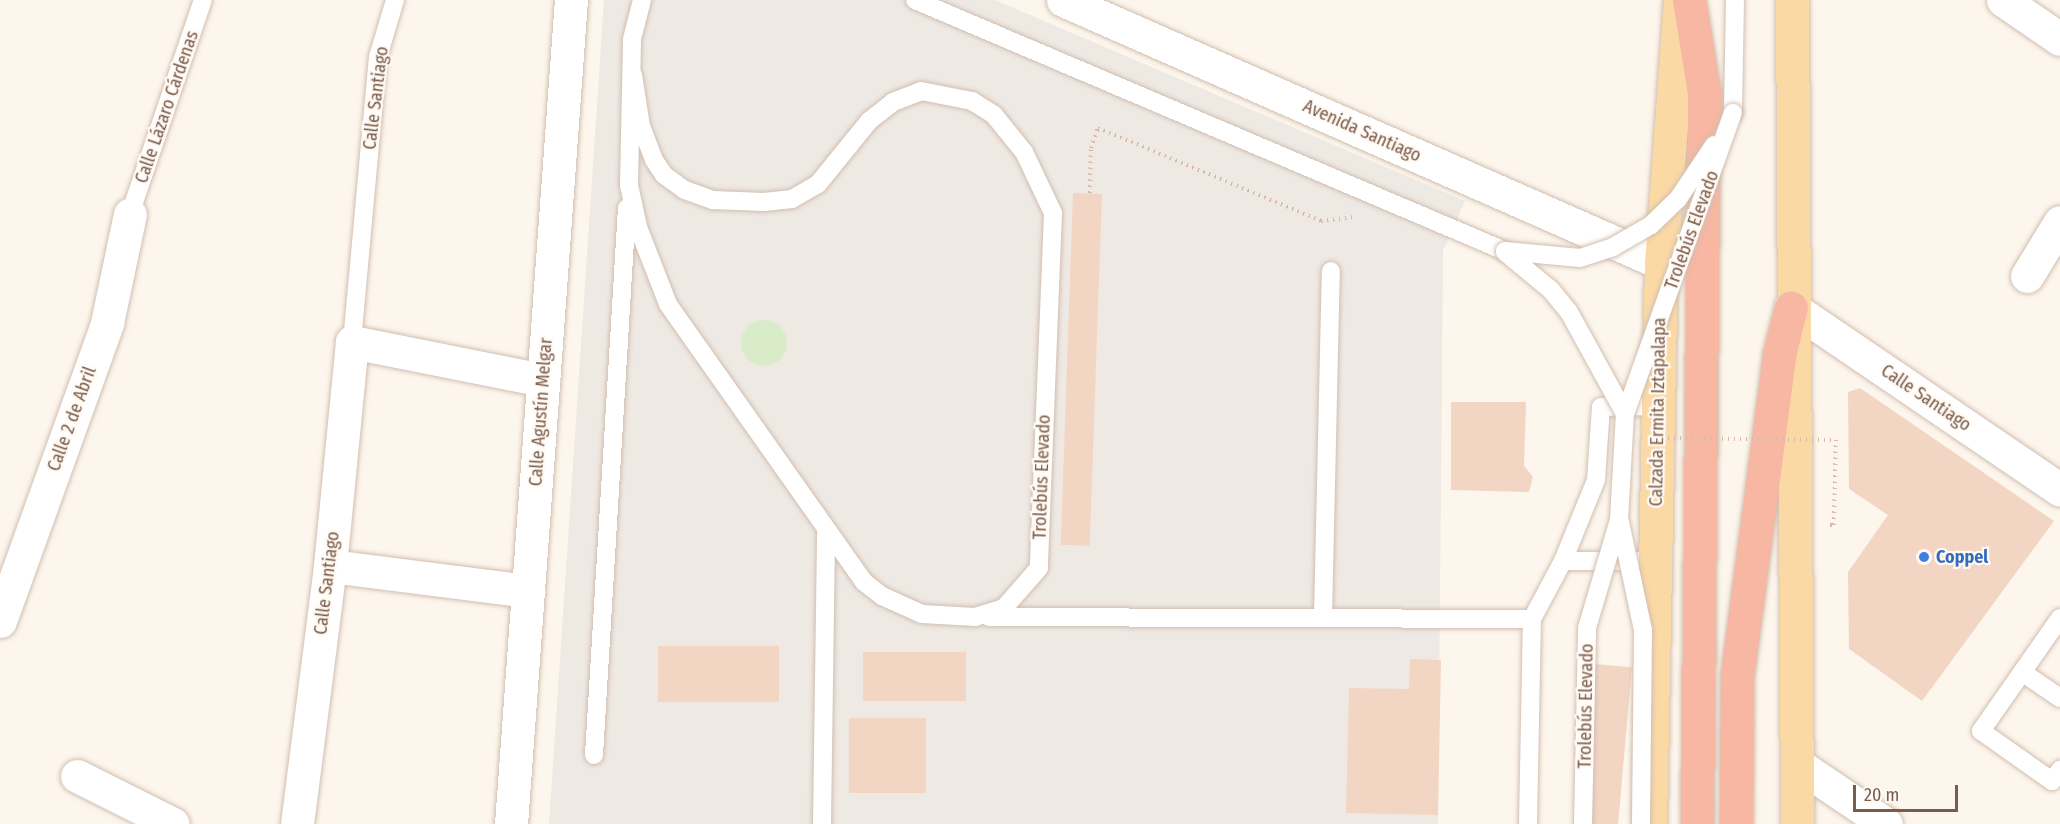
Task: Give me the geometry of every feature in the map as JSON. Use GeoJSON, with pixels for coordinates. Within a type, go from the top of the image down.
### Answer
{"type":"FeatureCollection","features":[{"type":"Feature","properties":{"kind":"highway"},"geometry":{"type":"LineString","coordinates":[[1689,0],[1704,93],[1697,824]]}},
{"type":"Feature","properties":{"kind":"highway"},"geometry":{"type":"LineString","coordinates":[[1736,824],[1737,676],[1779,355],[1791,307]]}},
{"type":"Feature","properties":{"kind":"main road","name":"Calzada Ermita Iztapalapa"},"geometry":{"type":"LineString","coordinates":[[1650,824],[1661,262],[1680,0]]}},
{"type":"Feature","properties":{"kind":"main road"},"geometry":{"type":"LineString","coordinates":[[1792,0],[1791,307],[1797,824]]}},
{"type":"Feature","properties":{"kind":"street","name":"Calle Agustín Melgar"},"geometry":{"type":"LineString","coordinates":[[511,824],[571,0]]}},
{"type":"Feature","properties":{"kind":"street"},"geometry":{"type":"LineString","coordinates":[[2003,0],[2060,39]]}},
{"type":"Feature","properties":{"kind":"street","name":"Avenida Santiago"},"geometry":{"type":"LineString","coordinates":[[1074,2],[1661,262]]}},
{"type":"Feature","properties":{"kind":"street","name":"Calle 2 de Abril"},"geometry":{"type":"LineString","coordinates":[[0,621],[107,323],[130,214]]}},
{"type":"Feature","properties":{"kind":"street"},"geometry":{"type":"LineString","coordinates":[[2027,276],[2060,222]]}},
{"type":"Feature","properties":{"kind":"street","name":"Calle Santiago"},"geometry":{"type":"LineString","coordinates":[[1791,307],[2060,490]]}},
{"type":"Feature","properties":{"kind":"street"},"geometry":{"type":"LineString","coordinates":[[352,342],[543,380]]}},
{"type":"Feature","properties":{"kind":"street","name":"Calle Santiago"},"geometry":{"type":"LineString","coordinates":[[297,824],[330,566],[352,342]]}},
{"type":"Feature","properties":{"kind":"street"},"geometry":{"type":"LineString","coordinates":[[330,566],[528,591]]}},
{"type":"Feature","properties":{"kind":"street"},"geometry":{"type":"LineString","coordinates":[[1797,764],[1886,824]]}},
{"type":"Feature","properties":{"kind":"street"},"geometry":{"type":"LineString","coordinates":[[77,776],[173,824]]}},
{"type":"Feature","properties":{"kind":"lane","name":"Calle Lázaro Cárdenas"},"geometry":{"type":"LineString","coordinates":[[130,214],[203,0]]}},
{"type":"Feature","properties":{"kind":"lane","name":"Calle Santiago"},"geometry":{"type":"LineString","coordinates":[[352,342],[378,57],[395,0]]}},
{"type":"Feature","properties":{"kind":"lane","name":"Trolebús Elevado"},"geometry":{"type":"LineString","coordinates":[[633,75],[641,126],[654,160],[664,175],[685,190],[713,200],[764,202],[792,199],[818,184],[869,121],[893,102],[921,91],[972,101],[994,115],[1024,152],[1053,213],[1039,568],[1004,608],[975,617],[922,614],[882,596],[864,582],[668,304],[638,227],[629,185],[632,39],[642,0]]}},
{"type":"Feature","properties":{"kind":"lane","name":"Trolebús Elevado"},"geometry":{"type":"LineString","coordinates":[[915,0],[1504,251],[1551,290],[1569,312],[1625,414]]}},
{"type":"Feature","properties":{"kind":"lane","name":"Trolebús Elevado"},"geometry":{"type":"LineString","coordinates":[[1583,824],[1587,628],[1619,520],[1625,414],[1733,113],[1734,0]]}},
{"type":"Feature","properties":{"kind":"lane","name":"Trolebús Elevado"},"geometry":{"type":"LineString","coordinates":[[1504,251],[1580,258],[1613,247],[1651,225],[1678,199],[1733,113]]}},
{"type":"Feature","properties":{"kind":"lane"},"geometry":{"type":"LineString","coordinates":[[594,755],[629,185]]}},
{"type":"Feature","properties":{"kind":"lane"},"geometry":{"type":"LineString","coordinates":[[1323,616],[1331,271]]}},
{"type":"Feature","properties":{"kind":"lane"},"geometry":{"type":"LineString","coordinates":[[1528,824],[1532,619],[1563,561],[1596,480],[1601,406],[1658,406]]}},
{"type":"Feature","properties":{"kind":"lane","name":"Trolebús Elevado"},"geometry":{"type":"LineString","coordinates":[[1619,520],[1643,630],[1641,824]]}},
{"type":"Feature","properties":{"kind":"lane"},"geometry":{"type":"LineString","coordinates":[[822,824],[826,530]]}},
{"type":"Feature","properties":{"kind":"lane"},"geometry":{"type":"LineString","coordinates":[[1563,561],[1654,561]]}},
{"type":"Feature","properties":{"kind":"lane"},"geometry":{"type":"LineString","coordinates":[[975,617],[1323,616],[1532,619]]}},
{"type":"Feature","properties":{"kind":"lane"},"geometry":{"type":"LineString","coordinates":[[2060,618],[1981,732],[2052,781],[2060,770]]}},
{"type":"Feature","properties":{"kind":"lane"},"geometry":{"type":"LineString","coordinates":[[2022,672],[2060,698]]}},
{"type":"Feature","properties":{"kind":"path"},"geometry":{"type":"LineString","coordinates":[[1090,193],[1091,148],[1098,128],[1321,221],[1363,215]]}},
{"type":"Feature","properties":{"kind":"path"},"geometry":{"type":"LineString","coordinates":[[1644,438],[1836,440],[1834,525]]}},
{"type":"Feature","properties":{"kind":"shaded area"},"geometry":{"type":"Polygon","coordinates":[[[604,0],[995,0],[1465,201],[1443,251],[1438,824],[549,824],[604,0]]]}},
{"type":"Feature","properties":{"kind":"green space"},"geometry":{"type":"Polygon","coordinates":[[[769,320],[781,326],[786,334],[786,352],[781,360],[773,365],[759,366],[751,363],[744,356],[741,338],[744,330],[751,323],[769,320]]]}},
{"type":"Feature","properties":{"kind":"building"},"geometry":{"type":"Polygon","coordinates":[[[1073,193],[1102,194],[1090,546],[1061,545],[1073,193]]]}},
{"type":"Feature","properties":{"kind":"building"},"geometry":{"type":"Polygon","coordinates":[[[1860,388],[2054,521],[1922,701],[1849,649],[1848,572],[1888,515],[1849,489],[1848,392],[1860,388]]]}},
{"type":"Feature","properties":{"kind":"building"},"geometry":{"type":"Polygon","coordinates":[[[1451,402],[1526,402],[1524,466],[1533,477],[1529,492],[1451,490],[1451,402]]]}},
{"type":"Feature","properties":{"kind":"building"},"geometry":{"type":"Polygon","coordinates":[[[658,646],[779,646],[779,702],[658,702],[658,646]]]}},
{"type":"Feature","properties":{"kind":"building"},"geometry":{"type":"Polygon","coordinates":[[[863,652],[966,652],[966,701],[863,701],[863,652]]]}},
{"type":"Feature","properties":{"kind":"building"},"geometry":{"type":"Polygon","coordinates":[[[1410,659],[1441,660],[1438,815],[1346,813],[1349,688],[1409,689],[1410,659]]]}},
{"type":"Feature","properties":{"kind":"building"},"geometry":{"type":"Polygon","coordinates":[[[1595,664],[1632,667],[1618,824],[1581,823],[1595,664]]]}},
{"type":"Feature","properties":{"kind":"building"},"geometry":{"type":"Polygon","coordinates":[[[849,718],[926,718],[926,793],[849,793],[849,718]]]}},
{"type":"Feature","properties":{"kind":"place","name":"Coppel"},"geometry":{"type":"Point","coordinates":[1924,557]}}]}
